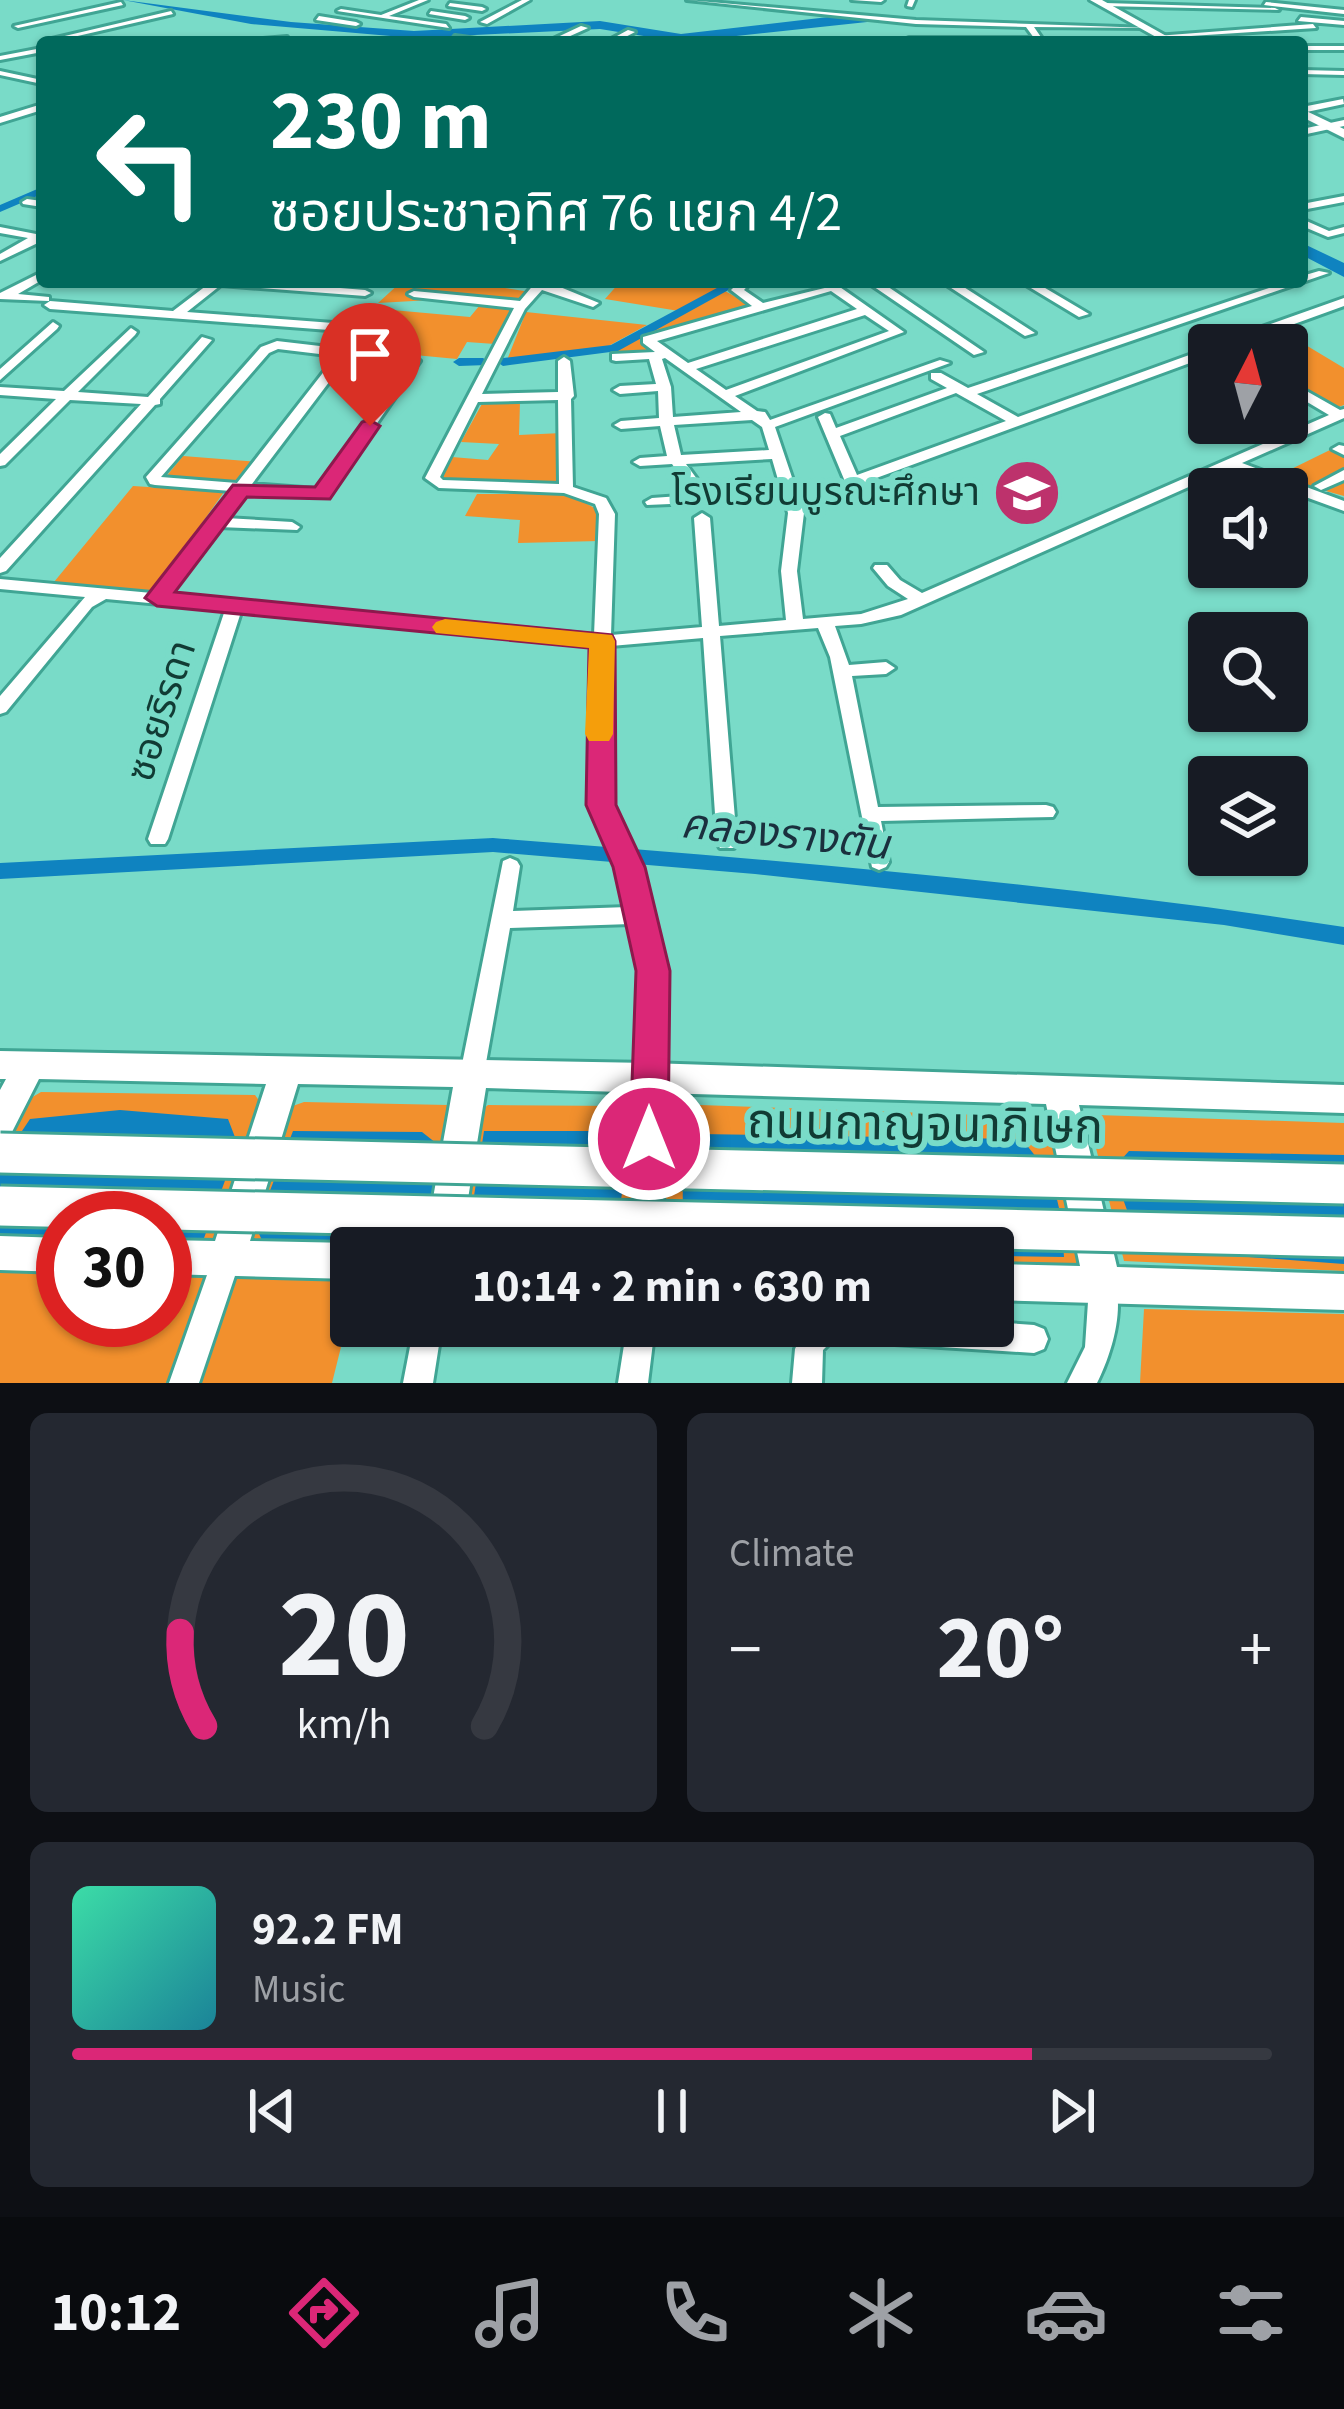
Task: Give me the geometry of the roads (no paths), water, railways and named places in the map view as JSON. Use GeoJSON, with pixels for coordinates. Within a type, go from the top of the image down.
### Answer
{"type":"FeatureCollection","features":[{"type":"Feature","properties":{"kind":"highway","name":"ถนนกาญจนาภิเษก"},"geometry":{"type":"LineString","coordinates":[[0,1153],[1344,1184]]}},
{"type":"Feature","properties":{"kind":"highway"},"geometry":{"type":"LineString","coordinates":[[0,1206],[1344,1238]]}},
{"type":"Feature","properties":{"kind":"main road"},"geometry":{"type":"LineString","coordinates":[[1100,3],[1160,36]]}},
{"type":"Feature","properties":{"kind":"main road"},"geometry":{"type":"LineString","coordinates":[[1308,114],[1344,134]]}},
{"type":"Feature","properties":{"kind":"main road"},"geometry":{"type":"LineString","coordinates":[[0,1122],[15,1065],[649,1077],[1344,1099]]}},
{"type":"Feature","properties":{"kind":"main road"},"geometry":{"type":"LineString","coordinates":[[227,1258],[286,1072]]}},
{"type":"Feature","properties":{"kind":"main road"},"geometry":{"type":"LineString","coordinates":[[446,1227],[472,1074]]}},
{"type":"Feature","properties":{"kind":"main road"},"geometry":{"type":"LineString","coordinates":[[1059,1090],[1102,1287]]}},
{"type":"Feature","properties":{"kind":"main road"},"geometry":{"type":"LineString","coordinates":[[0,1253],[36,1254]]}},
{"type":"Feature","properties":{"kind":"main road"},"geometry":{"type":"LineString","coordinates":[[192,1257],[330,1260]]}},
{"type":"Feature","properties":{"kind":"main road"},"geometry":{"type":"LineString","coordinates":[[1014,1283],[1344,1292]]}},
{"type":"Feature","properties":{"kind":"street"},"geometry":{"type":"LineString","coordinates":[[0,20],[100,0]]}},
{"type":"Feature","properties":{"kind":"street"},"geometry":{"type":"LineString","coordinates":[[357,24],[421,0],[482,9]]}},
{"type":"Feature","properties":{"kind":"street"},"geometry":{"type":"LineString","coordinates":[[484,22],[527,0]]}},
{"type":"Feature","properties":{"kind":"street"},"geometry":{"type":"LineString","coordinates":[[690,0],[822,16],[885,16],[946,27],[1002,29],[1284,18]]}},
{"type":"Feature","properties":{"kind":"street"},"geometry":{"type":"LineString","coordinates":[[856,0],[880,0]]}},
{"type":"Feature","properties":{"kind":"street"},"geometry":{"type":"LineString","coordinates":[[367,3],[465,18]]}},
{"type":"Feature","properties":{"kind":"street"},"geometry":{"type":"LineString","coordinates":[[1100,3],[1267,4],[1344,12]]}},
{"type":"Feature","properties":{"kind":"street"},"geometry":{"type":"LineString","coordinates":[[0,31],[121,4]]}},
{"type":"Feature","properties":{"kind":"street"},"geometry":{"type":"LineString","coordinates":[[1267,4],[1303,20],[1344,23]]}},
{"type":"Feature","properties":{"kind":"street"},"geometry":{"type":"LineString","coordinates":[[1172,7],[1180,15]]}},
{"type":"Feature","properties":{"kind":"street"},"geometry":{"type":"LineString","coordinates":[[341,10],[446,26]]}},
{"type":"Feature","properties":{"kind":"street"},"geometry":{"type":"LineString","coordinates":[[80,36],[171,13]]}},
{"type":"Feature","properties":{"kind":"street"},"geometry":{"type":"LineString","coordinates":[[320,18],[398,31]]}},
{"type":"Feature","properties":{"kind":"street"},"geometry":{"type":"LineString","coordinates":[[960,18],[1143,26]]}},
{"type":"Feature","properties":{"kind":"street"},"geometry":{"type":"LineString","coordinates":[[0,20],[45,36]]}},
{"type":"Feature","properties":{"kind":"street"},"geometry":{"type":"LineString","coordinates":[[1232,21],[1250,30]]}},
{"type":"Feature","properties":{"kind":"street"},"geometry":{"type":"LineString","coordinates":[[1160,36],[1312,26]]}},
{"type":"Feature","properties":{"kind":"street"},"geometry":{"type":"LineString","coordinates":[[1030,27],[1036,36]]}},
{"type":"Feature","properties":{"kind":"street"},"geometry":{"type":"LineString","coordinates":[[565,36],[584,28]]}},
{"type":"Feature","properties":{"kind":"street"},"geometry":{"type":"LineString","coordinates":[[623,36],[631,32]]}},
{"type":"Feature","properties":{"kind":"street"},"geometry":{"type":"LineString","coordinates":[[1308,48],[1344,48]]}},
{"type":"Feature","properties":{"kind":"street"},"geometry":{"type":"LineString","coordinates":[[5,60],[36,52]]}},
{"type":"Feature","properties":{"kind":"street"},"geometry":{"type":"LineString","coordinates":[[0,72],[14,64],[5,60]]}},
{"type":"Feature","properties":{"kind":"street"},"geometry":{"type":"LineString","coordinates":[[0,72],[36,81]]}},
{"type":"Feature","properties":{"kind":"street"},"geometry":{"type":"LineString","coordinates":[[1308,76],[1343,73]]}},
{"type":"Feature","properties":{"kind":"street"},"geometry":{"type":"LineString","coordinates":[[1308,84],[1311,88]]}},
{"type":"Feature","properties":{"kind":"street"},"geometry":{"type":"LineString","coordinates":[[1308,110],[1343,102]]}},
{"type":"Feature","properties":{"kind":"street"},"geometry":{"type":"LineString","coordinates":[[0,120],[36,108]]}},
{"type":"Feature","properties":{"kind":"street"},"geometry":{"type":"LineString","coordinates":[[1308,130],[1344,123]]}},
{"type":"Feature","properties":{"kind":"street"},"geometry":{"type":"LineString","coordinates":[[1308,206],[1344,199]]}},
{"type":"Feature","properties":{"kind":"street"},"geometry":{"type":"LineString","coordinates":[[27,202],[36,203]]}},
{"type":"Feature","properties":{"kind":"street"},"geometry":{"type":"LineString","coordinates":[[1308,225],[1328,234],[1344,230]]}},
{"type":"Feature","properties":{"kind":"street"},"geometry":{"type":"LineString","coordinates":[[0,230],[36,236]]}},
{"type":"Feature","properties":{"kind":"street"},"geometry":{"type":"LineString","coordinates":[[0,259],[36,240]]}},
{"type":"Feature","properties":{"kind":"street"},"geometry":{"type":"LineString","coordinates":[[1308,278],[1323,273]]}},
{"type":"Feature","properties":{"kind":"street"},"geometry":{"type":"LineString","coordinates":[[3,296],[36,278]]}},
{"type":"Feature","properties":{"kind":"street"},"geometry":{"type":"LineString","coordinates":[[176,314],[212,288]]}},
{"type":"Feature","properties":{"kind":"street"},"geometry":{"type":"LineString","coordinates":[[299,288],[365,293]]}},
{"type":"Feature","properties":{"kind":"street"},"geometry":{"type":"LineString","coordinates":[[538,288],[523,305],[432,481],[566,489],[601,501],[607,514],[598,783],[601,805],[629,867],[653,971],[650,1227]]}},
{"type":"Feature","properties":{"kind":"street"},"geometry":{"type":"LineString","coordinates":[[552,288],[593,303]]}},
{"type":"Feature","properties":{"kind":"street"},"geometry":{"type":"LineString","coordinates":[[739,288],[759,306]]}},
{"type":"Feature","properties":{"kind":"street"},"geometry":{"type":"LineString","coordinates":[[795,625],[789,571],[797,529],[791,494],[764,420],[659,355],[647,340],[829,288]]}},
{"type":"Feature","properties":{"kind":"street"},"geometry":{"type":"LineString","coordinates":[[728,394],[896,336],[898,332],[834,288]]}},
{"type":"Feature","properties":{"kind":"street"},"geometry":{"type":"LineString","coordinates":[[882,288],[977,352]]}},
{"type":"Feature","properties":{"kind":"street"},"geometry":{"type":"LineString","coordinates":[[958,288],[1029,333]]}},
{"type":"Feature","properties":{"kind":"street"},"geometry":{"type":"LineString","coordinates":[[1038,288],[1083,314]]}},
{"type":"Feature","properties":{"kind":"street"},"geometry":{"type":"LineString","coordinates":[[832,434],[1279,288]]}},
{"type":"Feature","properties":{"kind":"street"},"geometry":{"type":"LineString","coordinates":[[414,294],[523,305]]}},
{"type":"Feature","properties":{"kind":"street"},"geometry":{"type":"LineString","coordinates":[[3,296],[328,326]]}},
{"type":"Feature","properties":{"kind":"street"},"geometry":{"type":"LineString","coordinates":[[1284,324],[1344,302]]}},
{"type":"Feature","properties":{"kind":"street"},"geometry":{"type":"LineString","coordinates":[[686,368],[867,310]]}},
{"type":"Feature","properties":{"kind":"street"},"geometry":{"type":"LineString","coordinates":[[1174,323],[1188,332]]}},
{"type":"Feature","properties":{"kind":"street"},"geometry":{"type":"LineString","coordinates":[[0,376],[53,326]]}},
{"type":"Feature","properties":{"kind":"street"},"geometry":{"type":"LineString","coordinates":[[0,462],[131,332]]}},
{"type":"Feature","properties":{"kind":"street"},"geometry":{"type":"LineString","coordinates":[[0,568],[206,340]]}},
{"type":"Feature","properties":{"kind":"street"},"geometry":{"type":"LineString","coordinates":[[277,345],[344,352],[414,361],[325,492],[241,490],[153,477],[265,350],[277,345]]}},
{"type":"Feature","properties":{"kind":"street"},"geometry":{"type":"LineString","coordinates":[[157,598],[344,352]]}},
{"type":"Feature","properties":{"kind":"street"},"geometry":{"type":"LineString","coordinates":[[852,482],[1188,354]]}},
{"type":"Feature","properties":{"kind":"street"},"geometry":{"type":"LineString","coordinates":[[616,358],[659,355]]}},
{"type":"Feature","properties":{"kind":"street"},"geometry":{"type":"LineString","coordinates":[[659,355],[675,459],[703,509],[727,843]]}},
{"type":"Feature","properties":{"kind":"street"},"geometry":{"type":"LineString","coordinates":[[564,361],[566,489]]}},
{"type":"Feature","properties":{"kind":"street"},"geometry":{"type":"LineString","coordinates":[[622,425],[764,420],[940,369],[962,391],[1017,422]]}},
{"type":"Feature","properties":{"kind":"street"},"geometry":{"type":"LineString","coordinates":[[620,390],[664,387]]}},
{"type":"Feature","properties":{"kind":"street"},"geometry":{"type":"LineString","coordinates":[[0,391],[155,401]]}},
{"type":"Feature","properties":{"kind":"street"},"geometry":{"type":"LineString","coordinates":[[475,398],[567,396]]}},
{"type":"Feature","properties":{"kind":"street"},"geometry":{"type":"LineString","coordinates":[[1308,396],[1341,414]]}},
{"type":"Feature","properties":{"kind":"street"},"geometry":{"type":"LineString","coordinates":[[1308,429],[1341,414]]}},
{"type":"Feature","properties":{"kind":"street"},"geometry":{"type":"LineString","coordinates":[[825,417],[861,503]]}},
{"type":"Feature","properties":{"kind":"street"},"geometry":{"type":"LineString","coordinates":[[0,584],[602,641],[826,622],[877,616],[921,600],[1273,444]]}},
{"type":"Feature","properties":{"kind":"street"},"geometry":{"type":"LineString","coordinates":[[640,461],[776,454]]}},
{"type":"Feature","properties":{"kind":"street"},"geometry":{"type":"LineString","coordinates":[[1227,464],[1344,506]]}},
{"type":"Feature","properties":{"kind":"street"},"geometry":{"type":"LineString","coordinates":[[1321,486],[1344,474]]}},
{"type":"Feature","properties":{"kind":"street"},"geometry":{"type":"LineString","coordinates":[[652,502],[703,509],[791,494]]}},
{"type":"Feature","properties":{"kind":"street"},"geometry":{"type":"LineString","coordinates":[[214,522],[292,527]]}},
{"type":"Feature","properties":{"kind":"street"},"geometry":{"type":"LineString","coordinates":[[881,568],[921,600]]}},
{"type":"Feature","properties":{"kind":"street"},"geometry":{"type":"LineString","coordinates":[[0,708],[86,603],[100,596]]}},
{"type":"Feature","properties":{"kind":"street","name":"ซอยริรดา"},"geometry":{"type":"LineString","coordinates":[[158,839],[235,605]]}},
{"type":"Feature","properties":{"kind":"street"},"geometry":{"type":"LineString","coordinates":[[826,622],[842,671],[879,862]]}},
{"type":"Feature","properties":{"kind":"street"},"geometry":{"type":"LineString","coordinates":[[842,671],[886,668]]}},
{"type":"Feature","properties":{"kind":"street"},"geometry":{"type":"LineString","coordinates":[[872,814],[1046,812]]}},
{"type":"Feature","properties":{"kind":"street"},"geometry":{"type":"LineString","coordinates":[[472,1074],[511,866]]}},
{"type":"Feature","properties":{"kind":"street"},"geometry":{"type":"LineString","coordinates":[[500,920],[641,915]]}},
{"type":"Feature","properties":{"kind":"street"},"geometry":{"type":"LineString","coordinates":[[184,1383],[227,1258]]}},
{"type":"Feature","properties":{"kind":"street"},"geometry":{"type":"LineString","coordinates":[[1082,1383],[1099,1349],[1102,1287]]}},
{"type":"Feature","properties":{"kind":"street"},"geometry":{"type":"LineString","coordinates":[[807,1383],[806,1348],[831,1326],[1034,1339]]}},
{"type":"Feature","properties":{"kind":"street"},"geometry":{"type":"LineString","coordinates":[[418,1383],[424,1347]]}},
{"type":"Feature","properties":{"kind":"street"},"geometry":{"type":"LineString","coordinates":[[633,1383],[638,1347]]}},
{"type":"Feature","properties":{"kind":"water"},"geometry":{"type":"Polygon","coordinates":[[[120,1110],[228,1119],[238,1145],[200,1249],[192,1253],[192,1191],[36,1191],[36,1253],[0,1245],[0,1164],[30,1119],[120,1110]]]}},
{"type":"Feature","properties":{"kind":"water"},"geometry":{"type":"Polygon","coordinates":[[[293,1131],[422,1132],[441,1147],[430,1227],[330,1227],[330,1252],[268,1254],[256,1227],[293,1131]]]}},
{"type":"Feature","properties":{"kind":"water"},"geometry":{"type":"Polygon","coordinates":[[[484,1131],[615,1131],[629,1151],[616,1227],[469,1227],[484,1131]]]}},
{"type":"Feature","properties":{"kind":"water"},"geometry":{"type":"Polygon","coordinates":[[[699,1134],[1021,1139],[1043,1167],[1055,1193],[1064,1257],[1014,1256],[1014,1227],[684,1227],[684,1172],[699,1134]]]}},
{"type":"Feature","properties":{"kind":"water"},"geometry":{"type":"Polygon","coordinates":[[[1129,1151],[1344,1155],[1344,1264],[1141,1249],[1123,1199],[1119,1162],[1129,1151]]]}},
{"type":"Feature","properties":{"kind":"waterway"},"geometry":{"type":"LineString","coordinates":[[129,0],[373,33],[473,34],[600,25],[656,36]]}},
{"type":"Feature","properties":{"kind":"waterway"},"geometry":{"type":"LineString","coordinates":[[702,36],[837,19],[889,19]]}},
{"type":"Feature","properties":{"kind":"waterway"},"geometry":{"type":"LineString","coordinates":[[0,209],[36,193]]}},
{"type":"Feature","properties":{"kind":"waterway"},"geometry":{"type":"LineString","coordinates":[[1308,251],[1344,271]]}},
{"type":"Feature","properties":{"kind":"waterway"},"geometry":{"type":"LineString","coordinates":[[503,362],[614,348],[726,288]]}},
{"type":"Feature","properties":{"kind":"waterway"},"geometry":{"type":"LineString","coordinates":[[459,362],[483,362]]}},
{"type":"Feature","properties":{"kind":"waterway","name":"คลองรางตัน"},"geometry":{"type":"LineString","coordinates":[[0,871],[493,845],[755,866],[1224,917],[1344,936]]}},
{"type":"Feature","properties":{"kind":"place","name":"โรงเรียนบูรณะศึกษา"},"geometry":{"type":"Point","coordinates":[1027,493]}}]}
